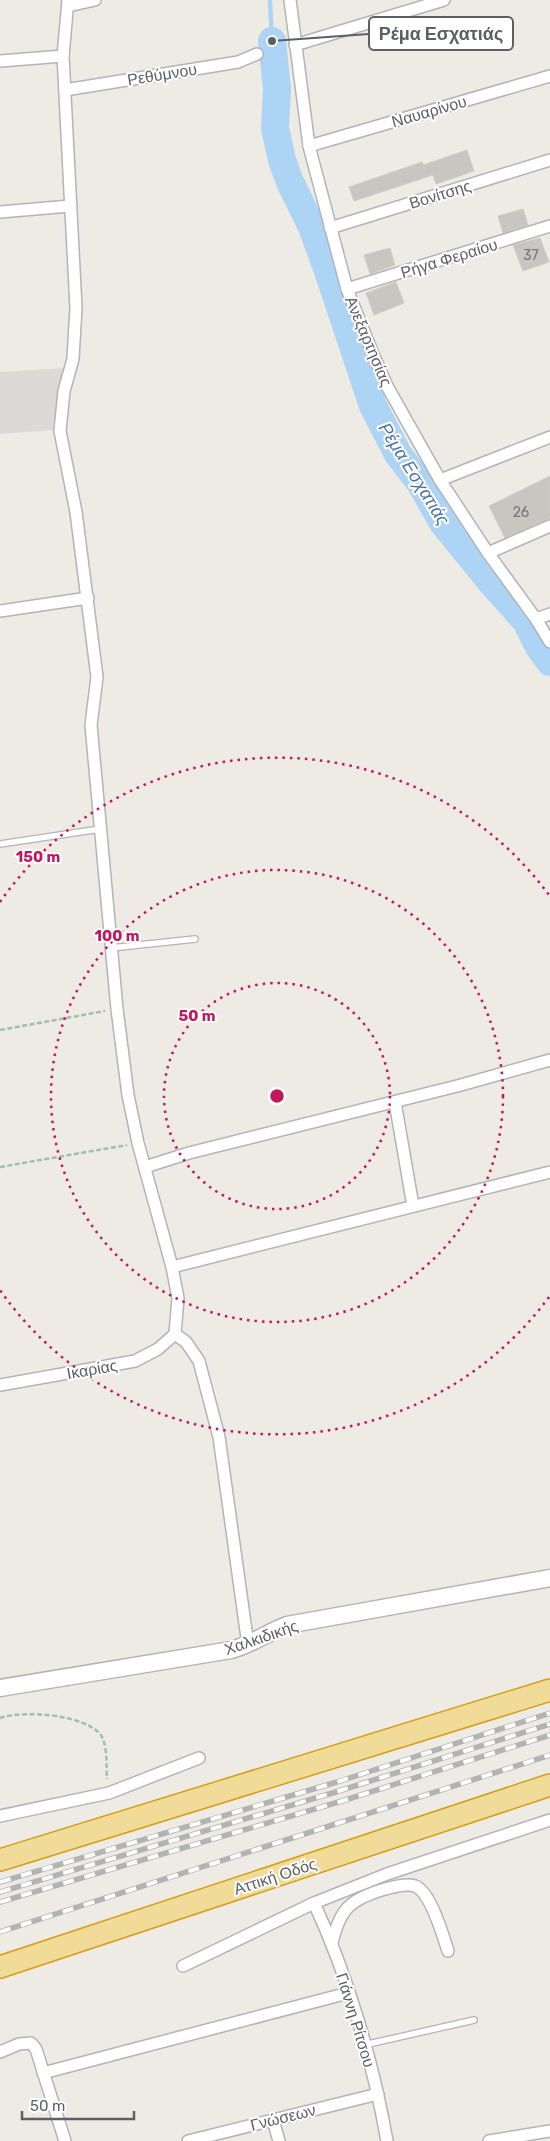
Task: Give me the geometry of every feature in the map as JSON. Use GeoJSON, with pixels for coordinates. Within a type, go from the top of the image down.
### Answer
{"type":"FeatureCollection","features":[{"type":"Feature","properties":{"kind":"highway"},"geometry":{"type":"LineString","coordinates":[[0,1860],[550,1690]]}},
{"type":"Feature","properties":{"kind":"highway","name":"Αττική Οδός"},"geometry":{"type":"LineString","coordinates":[[0,1967],[550,1785]]}},
{"type":"Feature","properties":{"kind":"street"},"geometry":{"type":"LineString","coordinates":[[95,0],[68,3],[64,56],[76,316],[73,359],[64,391],[60,431],[76,512],[97,677],[91,725],[117,1009],[128,1095],[138,1143],[172,1267],[178,1298],[176,1334],[186,1342],[199,1361],[219,1437],[248,1645]]}},
{"type":"Feature","properties":{"kind":"street","name":"Ανεξαρτησίας"},"geometry":{"type":"LineString","coordinates":[[290,0],[309,146],[347,289],[387,386],[440,480],[550,642]]}},
{"type":"Feature","properties":{"kind":"street"},"geometry":{"type":"LineString","coordinates":[[295,45],[444,0]]}},
{"type":"Feature","properties":{"kind":"street","name":"Ρεθύμνου"},"geometry":{"type":"LineString","coordinates":[[65,90],[238,62],[257,54]]}},
{"type":"Feature","properties":{"kind":"street"},"geometry":{"type":"LineString","coordinates":[[0,62],[64,56]]}},
{"type":"Feature","properties":{"kind":"street","name":"Ναυαρίνου"},"geometry":{"type":"LineString","coordinates":[[309,146],[550,76]]}},
{"type":"Feature","properties":{"kind":"street","name":"Βονίτσης"},"geometry":{"type":"LineString","coordinates":[[330,228],[550,160]]}},
{"type":"Feature","properties":{"kind":"street"},"geometry":{"type":"LineString","coordinates":[[0,212],[70,206]]}},
{"type":"Feature","properties":{"kind":"street","name":"Ρήγα Φεραίου"},"geometry":{"type":"LineString","coordinates":[[347,289],[550,226]]}},
{"type":"Feature","properties":{"kind":"street"},"geometry":{"type":"LineString","coordinates":[[440,480],[550,437]]}},
{"type":"Feature","properties":{"kind":"street"},"geometry":{"type":"LineString","coordinates":[[488,553],[550,526]]}},
{"type":"Feature","properties":{"kind":"street"},"geometry":{"type":"LineString","coordinates":[[0,611],[88,598]]}},
{"type":"Feature","properties":{"kind":"street"},"geometry":{"type":"LineString","coordinates":[[536,619],[550,614]]}},
{"type":"Feature","properties":{"kind":"street"},"geometry":{"type":"LineString","coordinates":[[145,1167],[188,1153],[395,1102],[550,1060]]}},
{"type":"Feature","properties":{"kind":"street"},"geometry":{"type":"LineString","coordinates":[[395,1102],[412,1206]]}},
{"type":"Feature","properties":{"kind":"street"},"geometry":{"type":"LineString","coordinates":[[172,1267],[550,1172]]}},
{"type":"Feature","properties":{"kind":"street","name":"Ικαρίας"},"geometry":{"type":"LineString","coordinates":[[0,1385],[135,1361],[158,1349],[176,1334]]}},
{"type":"Feature","properties":{"kind":"street","name":"Χαλκιδικής"},"geometry":{"type":"LineString","coordinates":[[0,1688],[224,1652],[248,1645],[270,1632],[287,1625],[550,1578]]}},
{"type":"Feature","properties":{"kind":"street"},"geometry":{"type":"LineString","coordinates":[[0,1816],[109,1793],[200,1758]]}},
{"type":"Feature","properties":{"kind":"street"},"geometry":{"type":"LineString","coordinates":[[183,1966],[314,1904],[387,1874],[550,1820]]}},
{"type":"Feature","properties":{"kind":"street"},"geometry":{"type":"LineString","coordinates":[[332,1943],[337,1922],[351,1903],[372,1893],[396,1886],[415,1886],[425,1895],[433,1910],[448,1951]]}},
{"type":"Feature","properties":{"kind":"street","name":"Γιάννη Ρίτσου"},"geometry":{"type":"LineString","coordinates":[[314,1904],[332,1943],[348,1993],[378,2094],[387,2141]]}},
{"type":"Feature","properties":{"kind":"street"},"geometry":{"type":"LineString","coordinates":[[43,2073],[348,1993]]}},
{"type":"Feature","properties":{"kind":"street"},"geometry":{"type":"LineString","coordinates":[[0,2052],[19,2044],[31,2043],[36,2049],[65,2141]]}},
{"type":"Feature","properties":{"kind":"street","name":"Γνώσεων"},"geometry":{"type":"LineString","coordinates":[[188,2141],[378,2094]]}},
{"type":"Feature","properties":{"kind":"street"},"geometry":{"type":"LineString","coordinates":[[273,2120],[279,2141]]}},
{"type":"Feature","properties":{"kind":"street"},"geometry":{"type":"LineString","coordinates":[[489,2141],[550,2131]]}},
{"type":"Feature","properties":{"kind":"lane"},"geometry":{"type":"LineString","coordinates":[[0,844],[100,829]]}},
{"type":"Feature","properties":{"kind":"lane"},"geometry":{"type":"LineString","coordinates":[[111,948],[195,939]]}},
{"type":"Feature","properties":{"kind":"lane"},"geometry":{"type":"LineString","coordinates":[[364,2045],[474,2020]]}},
{"type":"Feature","properties":{"kind":"path"},"geometry":{"type":"LineString","coordinates":[[0,1030],[117,1009]]}},
{"type":"Feature","properties":{"kind":"path"},"geometry":{"type":"LineString","coordinates":[[0,1167],[138,1143]]}},
{"type":"Feature","properties":{"kind":"path"},"geometry":{"type":"LineString","coordinates":[[0,1718],[27,1715],[68,1717],[95,1729],[102,1737],[109,1793]]}},
{"type":"Feature","properties":{"kind":"shaded area"},"geometry":{"type":"Polygon","coordinates":[[[64,368],[53,430],[0,434],[0,372],[64,368]]]}},
{"type":"Feature","properties":{"kind":"building"},"geometry":{"type":"Polygon","coordinates":[[[467,150],[474,171],[436,184],[433,175],[354,201],[349,187],[422,162],[423,165],[467,150]]]}},
{"type":"Feature","properties":{"kind":"building"},"geometry":{"type":"Polygon","coordinates":[[[523,209],[528,225],[503,233],[498,216],[523,209]]]}},
{"type":"Feature","properties":{"kind":"building"},"geometry":{"type":"Polygon","coordinates":[[[540,238],[549,262],[523,271],[513,245],[540,238]]]}},
{"type":"Feature","properties":{"kind":"building"},"geometry":{"type":"Polygon","coordinates":[[[390,248],[395,265],[370,274],[364,255],[390,248]]]}},
{"type":"Feature","properties":{"kind":"building"},"geometry":{"type":"Polygon","coordinates":[[[396,282],[404,303],[374,315],[366,293],[396,282]]]}},
{"type":"Feature","properties":{"kind":"building"},"geometry":{"type":"Polygon","coordinates":[[[550,476],[550,518],[505,538],[489,506],[550,476]]]}},
{"type":"Feature","properties":{"kind":"waterway","name":"Ρέμα Εσχατιάς"},"geometry":{"type":"LineString","coordinates":[[270,0],[272,41]]}},
{"type":"Feature","properties":{"kind":"waterway","name":"Ρέμα Εσχατιάς"},"geometry":{"type":"LineString","coordinates":[[272,41],[277,89],[275,128],[282,160],[290,182],[312,227],[373,406],[398,454],[421,484],[443,523],[491,582],[526,621],[539,647],[550,662]]}},
{"type":"Feature","properties":{"kind":"railway"},"geometry":{"type":"LineString","coordinates":[[0,1882],[337,1782],[550,1713]]}},
{"type":"Feature","properties":{"kind":"railway"},"geometry":{"type":"LineString","coordinates":[[0,1892],[339,1791],[550,1724]]}},
{"type":"Feature","properties":{"kind":"railway"},"geometry":{"type":"LineString","coordinates":[[0,1902],[342,1801],[550,1735]]}},
{"type":"Feature","properties":{"kind":"railway"},"geometry":{"type":"LineString","coordinates":[[0,1932],[550,1755]]}},
{"type":"Feature","properties":{"kind":"place","name":"Ρέμα Εσχατιάς"},"geometry":{"type":"Point","coordinates":[272,41]}}]}
